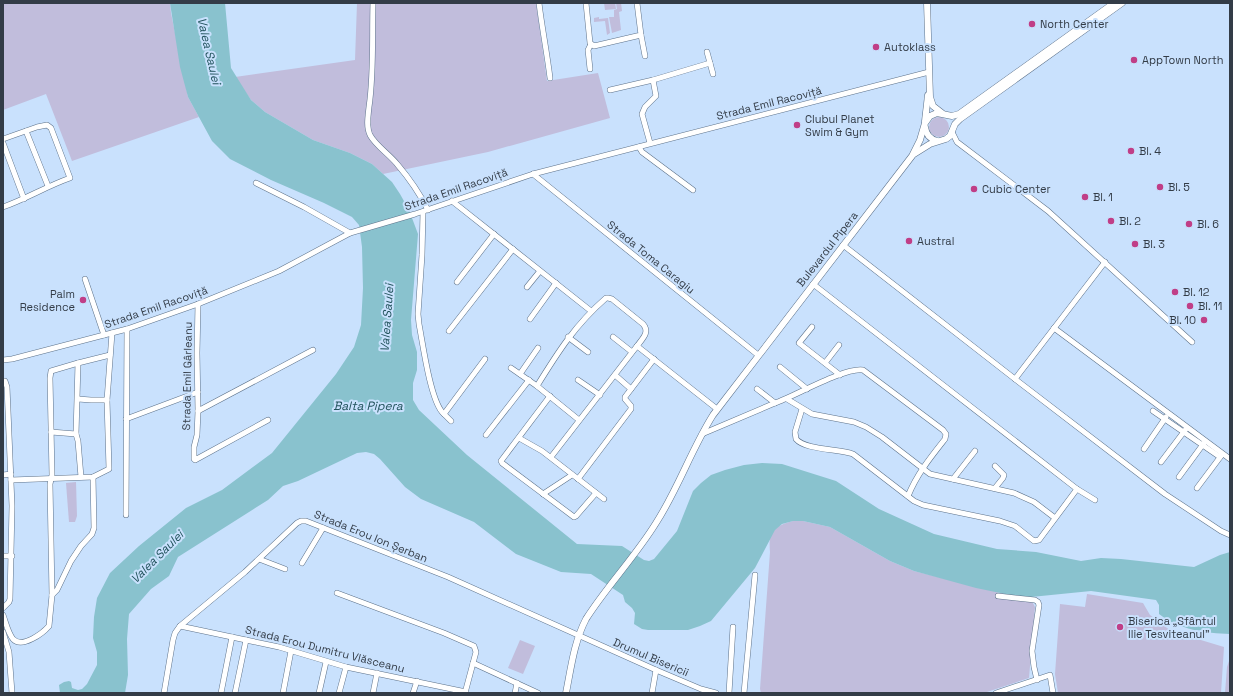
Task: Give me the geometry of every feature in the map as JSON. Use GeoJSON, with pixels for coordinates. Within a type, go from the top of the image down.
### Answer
{"type":"FeatureCollection","features":[{"type":"Feature","properties":{"kind":"main road"},"geometry":{"type":"LineString","coordinates":[[927,3],[929,87],[932,102],[937,110],[944,114],[952,122],[952,130]]}},
{"type":"Feature","properties":{"kind":"main road"},"geometry":{"type":"LineString","coordinates":[[940,141],[933,140],[927,135],[925,125],[930,116],[937,113],[954,116],[964,111],[1114,3]]}},
{"type":"Feature","properties":{"kind":"main road","name":"Bulevardul Pipera"},"geometry":{"type":"LineString","coordinates":[[912,156],[923,148],[950,136],[952,130],[960,119],[1122,3]]}},
{"type":"Feature","properties":{"kind":"main road","name":"Bulevardul Pipera"},"geometry":{"type":"LineString","coordinates":[[579,636],[586,619],[657,522],[672,496],[702,434],[717,409],[912,156],[925,125],[929,87]]}},
{"type":"Feature","properties":{"kind":"main road"},"geometry":{"type":"LineString","coordinates":[[566,693],[579,636]]}},
{"type":"Feature","properties":{"kind":"street"},"geometry":{"type":"LineString","coordinates":[[373,3],[373,61],[368,131],[378,146],[400,168],[422,199],[425,211],[418,314],[419,324],[436,400],[442,412],[451,421]]}},
{"type":"Feature","properties":{"kind":"street"},"geometry":{"type":"LineString","coordinates":[[539,3],[550,78]]}},
{"type":"Feature","properties":{"kind":"street"},"geometry":{"type":"LineString","coordinates":[[586,3],[591,44],[588,50],[590,69]]}},
{"type":"Feature","properties":{"kind":"street"},"geometry":{"type":"LineString","coordinates":[[637,3],[645,56]]}},
{"type":"Feature","properties":{"kind":"street"},"geometry":{"type":"LineString","coordinates":[[591,44],[594,46],[641,35]]}},
{"type":"Feature","properties":{"kind":"street"},"geometry":{"type":"LineString","coordinates":[[707,52],[713,74]]}},
{"type":"Feature","properties":{"kind":"street"},"geometry":{"type":"LineString","coordinates":[[610,90],[653,80],[710,63]]}},
{"type":"Feature","properties":{"kind":"street","name":"Strada Emil Racoviță"},"geometry":{"type":"LineString","coordinates":[[3,360],[12,359],[127,329],[198,304],[285,268],[350,233],[425,211],[533,174],[929,72]]}},
{"type":"Feature","properties":{"kind":"street"},"geometry":{"type":"LineString","coordinates":[[650,144],[642,114],[645,107],[656,96],[653,80]]}},
{"type":"Feature","properties":{"kind":"street"},"geometry":{"type":"LineString","coordinates":[[3,140],[37,127],[47,125],[51,128],[70,178],[48,186],[24,199],[3,207]]}},
{"type":"Feature","properties":{"kind":"street"},"geometry":{"type":"LineString","coordinates":[[952,130],[957,142],[1048,211],[1192,342]]}},
{"type":"Feature","properties":{"kind":"street"},"geometry":{"type":"LineString","coordinates":[[26,131],[48,186]]}},
{"type":"Feature","properties":{"kind":"street"},"geometry":{"type":"LineString","coordinates":[[940,141],[957,142]]}},
{"type":"Feature","properties":{"kind":"street"},"geometry":{"type":"LineString","coordinates":[[3,143],[24,199]]}},
{"type":"Feature","properties":{"kind":"street"},"geometry":{"type":"LineString","coordinates":[[639,146],[642,152],[694,190]]}},
{"type":"Feature","properties":{"kind":"street","name":"Strada Toma Caragiu"},"geometry":{"type":"LineString","coordinates":[[533,174],[758,355]]}},
{"type":"Feature","properties":{"kind":"street"},"geometry":{"type":"LineString","coordinates":[[256,183],[304,207],[350,233]]}},
{"type":"Feature","properties":{"kind":"street"},"geometry":{"type":"LineString","coordinates":[[452,201],[591,311]]}},
{"type":"Feature","properties":{"kind":"street"},"geometry":{"type":"LineString","coordinates":[[457,282],[494,234]]}},
{"type":"Feature","properties":{"kind":"street"},"geometry":{"type":"LineString","coordinates":[[843,245],[1165,494],[1221,531],[1230,534]]}},
{"type":"Feature","properties":{"kind":"street"},"geometry":{"type":"LineString","coordinates":[[449,331],[513,249]]}},
{"type":"Feature","properties":{"kind":"street"},"geometry":{"type":"LineString","coordinates":[[1015,379],[1105,262]]}},
{"type":"Feature","properties":{"kind":"street"},"geometry":{"type":"LineString","coordinates":[[527,287],[540,271]]}},
{"type":"Feature","properties":{"kind":"street"},"geometry":{"type":"LineString","coordinates":[[85,279],[104,335]]}},
{"type":"Feature","properties":{"kind":"street"},"geometry":{"type":"LineString","coordinates":[[530,319],[556,283]]}},
{"type":"Feature","properties":{"kind":"street"},"geometry":{"type":"LineString","coordinates":[[813,284],[1077,489],[1095,500]]}},
{"type":"Feature","properties":{"kind":"street"},"geometry":{"type":"LineString","coordinates":[[537,386],[568,337],[591,311],[606,298],[612,299],[646,328],[646,333],[637,346],[551,457]]}},
{"type":"Feature","properties":{"kind":"street","name":"Strada Emil Gârleanu"},"geometry":{"type":"LineString","coordinates":[[198,304],[196,353],[198,411],[194,460],[268,420]]}},
{"type":"Feature","properties":{"kind":"street"},"geometry":{"type":"LineString","coordinates":[[812,327],[799,343],[840,375]]}},
{"type":"Feature","properties":{"kind":"street"},"geometry":{"type":"LineString","coordinates":[[1054,328],[1187,427],[1204,443]]}},
{"type":"Feature","properties":{"kind":"street"},"geometry":{"type":"LineString","coordinates":[[126,515],[127,329]]}},
{"type":"Feature","properties":{"kind":"street"},"geometry":{"type":"LineString","coordinates":[[3,475],[11,477],[51,479],[94,477],[109,469],[107,400],[112,333]]}},
{"type":"Feature","properties":{"kind":"street"},"geometry":{"type":"LineString","coordinates":[[568,337],[588,352]]}},
{"type":"Feature","properties":{"kind":"street"},"geometry":{"type":"LineString","coordinates":[[613,337],[632,352]]}},
{"type":"Feature","properties":{"kind":"street"},"geometry":{"type":"LineString","coordinates":[[825,363],[839,345]]}},
{"type":"Feature","properties":{"kind":"street"},"geometry":{"type":"LineString","coordinates":[[637,346],[717,409]]}},
{"type":"Feature","properties":{"kind":"street"},"geometry":{"type":"LineString","coordinates":[[520,374],[538,348]]}},
{"type":"Feature","properties":{"kind":"street"},"geometry":{"type":"LineString","coordinates":[[198,411],[313,350]]}},
{"type":"Feature","properties":{"kind":"street"},"geometry":{"type":"LineString","coordinates":[[3,615],[12,638],[14,641],[21,643],[29,641],[49,626],[52,595],[50,378],[52,371],[110,355]]}},
{"type":"Feature","properties":{"kind":"street"},"geometry":{"type":"LineString","coordinates":[[444,414],[485,359]]}},
{"type":"Feature","properties":{"kind":"street"},"geometry":{"type":"LineString","coordinates":[[578,479],[631,409],[631,406],[624,399],[654,359]]}},
{"type":"Feature","properties":{"kind":"street"},"geometry":{"type":"LineString","coordinates":[[78,363],[76,434],[81,477]]}},
{"type":"Feature","properties":{"kind":"street"},"geometry":{"type":"LineString","coordinates":[[780,367],[806,389]]}},
{"type":"Feature","properties":{"kind":"street"},"geometry":{"type":"LineString","coordinates":[[511,368],[537,386],[579,420]]}},
{"type":"Feature","properties":{"kind":"street"},"geometry":{"type":"LineString","coordinates":[[702,434],[787,399],[806,389],[840,375],[863,370],[943,430],[946,434],[945,438],[922,468],[908,496]]}},
{"type":"Feature","properties":{"kind":"street"},"geometry":{"type":"LineString","coordinates":[[614,375],[631,389]]}},
{"type":"Feature","properties":{"kind":"street"},"geometry":{"type":"LineString","coordinates":[[486,435],[529,380]]}},
{"type":"Feature","properties":{"kind":"street"},"geometry":{"type":"LineString","coordinates":[[578,380],[600,395]]}},
{"type":"Feature","properties":{"kind":"street"},"geometry":{"type":"LineString","coordinates":[[3,381],[7,387],[12,506],[10,599],[3,608]]}},
{"type":"Feature","properties":{"kind":"street"},"geometry":{"type":"LineString","coordinates":[[757,389],[775,403]]}},
{"type":"Feature","properties":{"kind":"street"},"geometry":{"type":"LineString","coordinates":[[126,419],[198,392]]}},
{"type":"Feature","properties":{"kind":"street"},"geometry":{"type":"LineString","coordinates":[[550,396],[501,461],[574,517],[596,493]]}},
{"type":"Feature","properties":{"kind":"street"},"geometry":{"type":"LineString","coordinates":[[78,399],[107,400]]}},
{"type":"Feature","properties":{"kind":"street"},"geometry":{"type":"LineString","coordinates":[[787,399],[802,409],[816,415],[854,422],[866,426],[930,474],[995,488],[1023,497],[1034,502],[1055,518]]}},
{"type":"Feature","properties":{"kind":"street"},"geometry":{"type":"LineString","coordinates":[[802,409],[796,432],[796,439],[798,442],[819,448],[845,451],[853,454],[908,496],[923,505],[1008,523],[1015,526],[1034,541],[1039,540],[1077,489]]}},
{"type":"Feature","properties":{"kind":"street"},"geometry":{"type":"LineString","coordinates":[[1153,411],[1184,432],[1230,459]]}},
{"type":"Feature","properties":{"kind":"street"},"geometry":{"type":"LineString","coordinates":[[1144,448],[1168,413]]}},
{"type":"Feature","properties":{"kind":"street"},"geometry":{"type":"LineString","coordinates":[[709,421],[717,428]]}},
{"type":"Feature","properties":{"kind":"street"},"geometry":{"type":"LineString","coordinates":[[1161,462],[1187,427]]}},
{"type":"Feature","properties":{"kind":"street"},"geometry":{"type":"LineString","coordinates":[[51,432],[76,434]]}},
{"type":"Feature","properties":{"kind":"street"},"geometry":{"type":"LineString","coordinates":[[518,438],[551,457],[604,499]]}},
{"type":"Feature","properties":{"kind":"street"},"geometry":{"type":"LineString","coordinates":[[1180,477],[1204,443]]}},
{"type":"Feature","properties":{"kind":"street"},"geometry":{"type":"LineString","coordinates":[[954,479],[975,451]]}},
{"type":"Feature","properties":{"kind":"street"},"geometry":{"type":"LineString","coordinates":[[1197,488],[1221,455]]}},
{"type":"Feature","properties":{"kind":"street"},"geometry":{"type":"LineString","coordinates":[[995,466],[1004,475],[995,488]]}},
{"type":"Feature","properties":{"kind":"street"},"geometry":{"type":"LineString","coordinates":[[543,494],[572,475]]}},
{"type":"Feature","properties":{"kind":"street"},"geometry":{"type":"LineString","coordinates":[[52,595],[57,590],[71,561],[81,546],[92,534],[94,528],[94,477]]}},
{"type":"Feature","properties":{"kind":"street","name":"Strada Erou Ion Șerban"},"geometry":{"type":"LineString","coordinates":[[164,693],[173,640],[180,626],[245,572],[297,523],[301,521],[306,521],[448,578],[579,636]]}},
{"type":"Feature","properties":{"kind":"street"},"geometry":{"type":"LineString","coordinates":[[302,563],[323,528]]}},
{"type":"Feature","properties":{"kind":"street"},"geometry":{"type":"LineString","coordinates":[[3,556],[12,556]]}},
{"type":"Feature","properties":{"kind":"street"},"geometry":{"type":"LineString","coordinates":[[259,559],[285,569]]}},
{"type":"Feature","properties":{"kind":"street"},"geometry":{"type":"LineString","coordinates":[[744,693],[755,575]]}},
{"type":"Feature","properties":{"kind":"street"},"geometry":{"type":"LineString","coordinates":[[337,593],[472,645],[476,652],[465,692]]}},
{"type":"Feature","properties":{"kind":"street"},"geometry":{"type":"LineString","coordinates":[[998,596],[1035,600],[1038,602],[1039,605],[1032,651],[1034,667],[1038,680]]}},
{"type":"Feature","properties":{"kind":"street","name":"Strada Erou Dumitru Vlăsceanu"},"geometry":{"type":"LineString","coordinates":[[180,626],[291,650],[346,667],[465,692]]}},
{"type":"Feature","properties":{"kind":"street"},"geometry":{"type":"LineString","coordinates":[[729,693],[733,627]]}},
{"type":"Feature","properties":{"kind":"street"},"geometry":{"type":"LineString","coordinates":[[3,632],[10,652],[12,693]]}},
{"type":"Feature","properties":{"kind":"street","name":"Drumul Bisericii"},"geometry":{"type":"LineString","coordinates":[[579,636],[701,689],[716,693]]}},
{"type":"Feature","properties":{"kind":"street"},"geometry":{"type":"LineString","coordinates":[[221,693],[232,637]]}},
{"type":"Feature","properties":{"kind":"street"},"geometry":{"type":"LineString","coordinates":[[235,693],[246,640]]}},
{"type":"Feature","properties":{"kind":"street"},"geometry":{"type":"LineString","coordinates":[[283,693],[291,650]]}},
{"type":"Feature","properties":{"kind":"street"},"geometry":{"type":"LineString","coordinates":[[319,693],[326,662]]}},
{"type":"Feature","properties":{"kind":"street"},"geometry":{"type":"LineString","coordinates":[[473,664],[538,693]]}},
{"type":"Feature","properties":{"kind":"street"},"geometry":{"type":"LineString","coordinates":[[339,693],[346,667]]}},
{"type":"Feature","properties":{"kind":"street"},"geometry":{"type":"LineString","coordinates":[[652,693],[656,670]]}},
{"type":"Feature","properties":{"kind":"street"},"geometry":{"type":"LineString","coordinates":[[373,693],[378,673]]}},
{"type":"Feature","properties":{"kind":"street"},"geometry":{"type":"LineString","coordinates":[[996,693],[1012,690],[1053,675],[1053,693]]}},
{"type":"Feature","properties":{"kind":"street"},"geometry":{"type":"LineString","coordinates":[[414,693],[417,681]]}},
{"type":"Feature","properties":{"kind":"street"},"geometry":{"type":"LineString","coordinates":[[515,693],[518,683]]}},
{"type":"Feature","properties":{"kind":"shaded area"},"geometry":{"type":"Polygon","coordinates":[[[3,3],[170,3],[188,97],[199,117],[72,161],[46,94],[3,110],[3,3]]]}},
{"type":"Feature","properties":{"kind":"shaded area"},"geometry":{"type":"Polygon","coordinates":[[[357,3],[536,3],[547,81],[598,73],[610,118],[488,152],[383,174],[372,164],[350,153],[313,140],[265,112],[251,100],[235,77],[355,60],[357,3]]]}},
{"type":"Feature","properties":{"kind":"shaded area"},"geometry":{"type":"Polygon","coordinates":[[[604,3],[615,3],[616,9],[605,10],[604,3]]]}},
{"type":"Feature","properties":{"kind":"shaded area"},"geometry":{"type":"Polygon","coordinates":[[[616,3],[621,3],[622,11],[619,12],[621,30],[612,33],[609,17],[614,17],[614,10],[617,9],[616,3]]]}},
{"type":"Feature","properties":{"kind":"shaded area"},"geometry":{"type":"Polygon","coordinates":[[[599,17],[599,19],[608,18],[610,33],[607,35],[605,21],[594,22],[594,18],[599,17]]]}},
{"type":"Feature","properties":{"kind":"shaded area"},"geometry":{"type":"Polygon","coordinates":[[[935,117],[943,117],[949,123],[949,131],[943,137],[935,137],[929,131],[929,123],[935,117]]]}},
{"type":"Feature","properties":{"kind":"shaded area"},"geometry":{"type":"Polygon","coordinates":[[[76,482],[77,516],[75,522],[69,522],[66,483],[76,482]]]}},
{"type":"Feature","properties":{"kind":"shaded area"},"geometry":{"type":"Polygon","coordinates":[[[793,521],[803,521],[830,527],[890,561],[914,571],[1010,595],[1024,596],[1025,602],[1032,601],[1035,607],[1029,678],[984,693],[761,693],[760,689],[770,539],[771,534],[777,527],[793,521]]]}},
{"type":"Feature","properties":{"kind":"shaded area"},"geometry":{"type":"Polygon","coordinates":[[[1087,594],[1143,603],[1150,615],[1171,631],[1224,647],[1221,693],[1058,693],[1055,674],[1060,604],[1085,607],[1087,594]]]}},
{"type":"Feature","properties":{"kind":"shaded area"},"geometry":{"type":"Polygon","coordinates":[[[520,640],[535,646],[523,674],[508,668],[520,640]]]}},
{"type":"Feature","properties":{"kind":"shaded area"},"geometry":{"type":"Polygon","coordinates":[[[1230,658],[1230,693],[1225,693],[1227,667],[1230,658]]]}},
{"type":"Feature","properties":{"kind":"water","name":"Balta Pipera"},"geometry":{"type":"Polygon","coordinates":[[[170,3],[225,3],[231,68],[251,100],[265,112],[313,140],[350,153],[372,164],[392,182],[409,210],[418,234],[411,320],[412,335],[417,352],[417,370],[413,383],[413,400],[419,410],[467,455],[577,544],[622,546],[644,560],[649,561],[654,559],[677,531],[693,491],[711,475],[744,465],[762,463],[782,464],[836,481],[879,509],[934,534],[997,549],[1036,552],[1081,561],[1101,558],[1121,559],[1194,567],[1230,552],[1230,634],[1193,630],[1175,624],[1159,614],[1159,605],[1156,600],[1091,591],[1031,597],[1010,595],[976,588],[914,571],[890,561],[830,527],[803,521],[793,521],[782,524],[775,530],[755,568],[711,621],[688,630],[642,629],[634,624],[635,613],[625,602],[623,595],[591,574],[561,572],[516,554],[474,522],[421,499],[405,487],[380,459],[374,454],[366,452],[357,453],[298,481],[283,486],[268,500],[178,557],[169,576],[151,589],[129,614],[127,639],[128,675],[125,693],[60,693],[59,685],[69,681],[71,682],[72,688],[78,690],[82,689],[87,684],[97,665],[97,652],[93,638],[94,617],[97,598],[110,573],[139,546],[186,508],[222,490],[272,453],[336,374],[354,347],[361,325],[363,288],[362,247],[359,225],[352,217],[271,180],[230,159],[212,141],[188,97],[180,67],[170,3]]]}},
{"type":"Feature","properties":{"kind":"place","name":"North Center"},"geometry":{"type":"Point","coordinates":[1032,24]}},
{"type":"Feature","properties":{"kind":"place","name":"Autoklass"},"geometry":{"type":"Point","coordinates":[876,47]}},
{"type":"Feature","properties":{"kind":"place","name":"AppTown North"},"geometry":{"type":"Point","coordinates":[1134,60]}},
{"type":"Feature","properties":{"kind":"place","name":"Clubul Planet Swim & Gym"},"geometry":{"type":"Point","coordinates":[797,125]}},
{"type":"Feature","properties":{"kind":"place","name":"Bl. 4"},"geometry":{"type":"Point","coordinates":[1131,151]}},
{"type":"Feature","properties":{"kind":"place","name":"Bl. 5"},"geometry":{"type":"Point","coordinates":[1160,187]}},
{"type":"Feature","properties":{"kind":"place","name":"Cubic Center"},"geometry":{"type":"Point","coordinates":[974,189]}},
{"type":"Feature","properties":{"kind":"place","name":"Bl. 1"},"geometry":{"type":"Point","coordinates":[1085,197]}},
{"type":"Feature","properties":{"kind":"place","name":"Bl. 2"},"geometry":{"type":"Point","coordinates":[1111,221]}},
{"type":"Feature","properties":{"kind":"place","name":"Bl. 6"},"geometry":{"type":"Point","coordinates":[1189,224]}},
{"type":"Feature","properties":{"kind":"place","name":"Austral"},"geometry":{"type":"Point","coordinates":[909,241]}},
{"type":"Feature","properties":{"kind":"place","name":"Bl. 3"},"geometry":{"type":"Point","coordinates":[1135,244]}},
{"type":"Feature","properties":{"kind":"place","name":"Bl. 12"},"geometry":{"type":"Point","coordinates":[1175,292]}},
{"type":"Feature","properties":{"kind":"place","name":"Palm Residence"},"geometry":{"type":"Point","coordinates":[83,300]}},
{"type":"Feature","properties":{"kind":"place","name":"Bl. 11"},"geometry":{"type":"Point","coordinates":[1190,306]}},
{"type":"Feature","properties":{"kind":"place","name":"Bl. 10"},"geometry":{"type":"Point","coordinates":[1204,320]}},
{"type":"Feature","properties":{"kind":"place","name":"Biserica „Sfântul Ilie Tesviteanul”"},"geometry":{"type":"Point","coordinates":[1120,627]}},
{"type":"Feature","properties":{"kind":"water label","name":"Valea Saulei"},"geometry":{"type":"Point","coordinates":[209,51]}},
{"type":"Feature","properties":{"kind":"water label","name":"Valea Saulei"},"geometry":{"type":"Point","coordinates":[387,318]}},
{"type":"Feature","properties":{"kind":"water label","name":"Valea Saulei"},"geometry":{"type":"Point","coordinates":[157,557]}}]}
